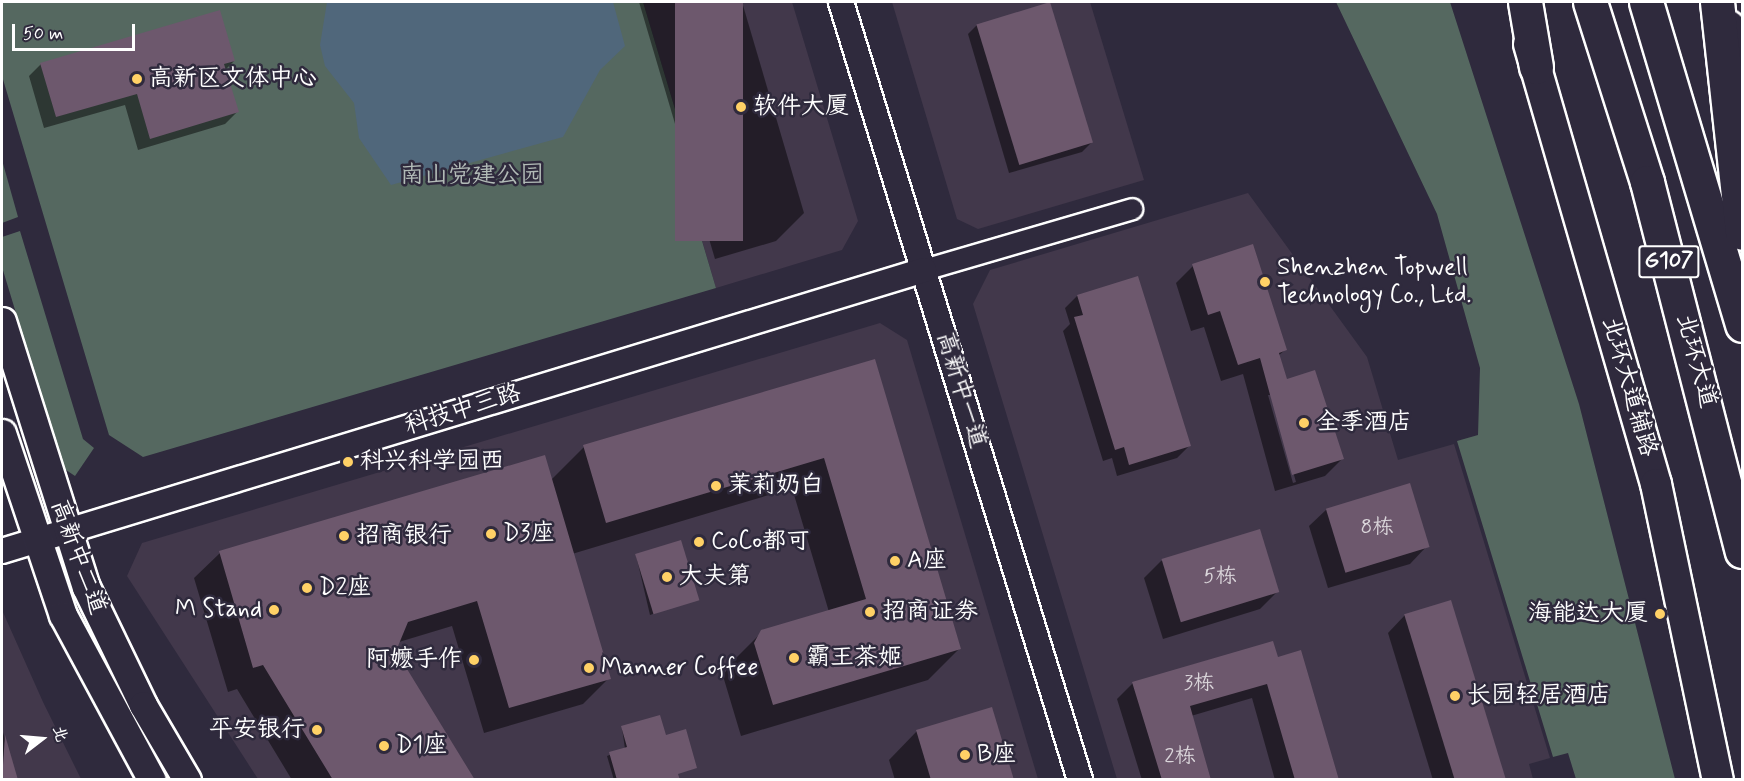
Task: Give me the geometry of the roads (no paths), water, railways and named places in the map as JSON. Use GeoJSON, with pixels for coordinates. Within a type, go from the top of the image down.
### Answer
{"type":"FeatureCollection","features":[{"type":"Feature","properties":{"kind":"highway"},"geometry":{"type":"LineString","coordinates":[[1526,2],[1536,67]]}},
{"type":"Feature","properties":{"kind":"highway","name":"北环大道"},"geometry":{"type":"LineString","coordinates":[[1590,2],[1647,183],[1740,539]]}},
{"type":"Feature","properties":{"kind":"highway","name":"G107"},"geometry":{"type":"LineString","coordinates":[[1646,2],[1743,325]]}},
{"type":"Feature","properties":{"kind":"highway"},"geometry":{"type":"LineString","coordinates":[[1719,2],[1743,233]]}},
{"type":"Feature","properties":{"kind":"main road","name":"北环大道辅路"},"geometry":{"type":"LineString","coordinates":[[1514,2],[1536,67],[1656,484],[1718,780]]}},
{"type":"Feature","properties":{"kind":"main road"},"geometry":{"type":"LineString","coordinates":[[1719,2],[1743,72]]}},
{"type":"Feature","properties":{"kind":"main road","name":"高新中二道"},"geometry":{"type":"LineString","coordinates":[[2,321],[66,531],[107,635],[187,780]]}},
{"type":"Feature","properties":{"kind":"main road","name":"高新中二道"},"geometry":{"type":"LineString","coordinates":[[2,433],[34,541],[86,664],[152,780]]}},
{"type":"Feature","properties":{"kind":"street","name":"高新中一道"},"geometry":{"type":"LineString","coordinates":[[841,2],[1080,780]]}},
{"type":"Feature","properties":{"kind":"street"},"geometry":{"type":"LineString","coordinates":[[924,270],[1132,209]]}},
{"type":"Feature","properties":{"kind":"street","name":"科技中三路"},"geometry":{"type":"LineString","coordinates":[[2,551],[924,270]]}},
{"type":"Feature","properties":{"kind":"water"},"geometry":{"type":"Polygon","coordinates":[[[327,2],[613,2],[625,46],[600,70],[563,137],[391,185],[359,138],[354,103],[325,66],[320,45],[327,2]]]}},
{"type":"Feature","properties":{"kind":"place","name":"高新区文体中心"},"geometry":{"type":"Point","coordinates":[137,79]}},
{"type":"Feature","properties":{"kind":"place","name":"软件大厦"},"geometry":{"type":"Point","coordinates":[741,107]}},
{"type":"Feature","properties":{"kind":"place","name":"Shenzhen Topwell Technology Co., Ltd."},"geometry":{"type":"Point","coordinates":[1265,282]}},
{"type":"Feature","properties":{"kind":"place","name":"全季酒店"},"geometry":{"type":"Point","coordinates":[1304,423]}},
{"type":"Feature","properties":{"kind":"place","name":"科兴科学园西"},"geometry":{"type":"Point","coordinates":[348,462]}},
{"type":"Feature","properties":{"kind":"place","name":"茉莉奶白"},"geometry":{"type":"Point","coordinates":[716,486]}},
{"type":"Feature","properties":{"kind":"place","name":"D3座"},"geometry":{"type":"Point","coordinates":[491,534]}},
{"type":"Feature","properties":{"kind":"place","name":"招商银行"},"geometry":{"type":"Point","coordinates":[344,536]}},
{"type":"Feature","properties":{"kind":"place","name":"CoCo都可"},"geometry":{"type":"Point","coordinates":[699,542]}},
{"type":"Feature","properties":{"kind":"place","name":"A座"},"geometry":{"type":"Point","coordinates":[895,561]}},
{"type":"Feature","properties":{"kind":"place","name":"大夫第"},"geometry":{"type":"Point","coordinates":[667,577]}},
{"type":"Feature","properties":{"kind":"place","name":"D2座"},"geometry":{"type":"Point","coordinates":[307,588]}},
{"type":"Feature","properties":{"kind":"place","name":"M Stand"},"geometry":{"type":"Point","coordinates":[274,610]}},
{"type":"Feature","properties":{"kind":"place","name":"招商证券"},"geometry":{"type":"Point","coordinates":[870,612]}},
{"type":"Feature","properties":{"kind":"place","name":"海能达大厦"},"geometry":{"type":"Point","coordinates":[1660,614]}},
{"type":"Feature","properties":{"kind":"place","name":"霸王茶姬"},"geometry":{"type":"Point","coordinates":[794,658]}},
{"type":"Feature","properties":{"kind":"place","name":"阿嬷手作"},"geometry":{"type":"Point","coordinates":[474,660]}},
{"type":"Feature","properties":{"kind":"place","name":"Manner Coffee"},"geometry":{"type":"Point","coordinates":[589,668]}},
{"type":"Feature","properties":{"kind":"place","name":"长园轻居酒店"},"geometry":{"type":"Point","coordinates":[1455,696]}},
{"type":"Feature","properties":{"kind":"place","name":"平安银行"},"geometry":{"type":"Point","coordinates":[317,730]}},
{"type":"Feature","properties":{"kind":"place","name":"D1座"},"geometry":{"type":"Point","coordinates":[384,746]}},
{"type":"Feature","properties":{"kind":"place","name":"B座"},"geometry":{"type":"Point","coordinates":[965,755]}},
{"type":"Feature","properties":{"kind":"park label","name":"南山党建公园"},"geometry":{"type":"Point","coordinates":[472,176]}}]}
